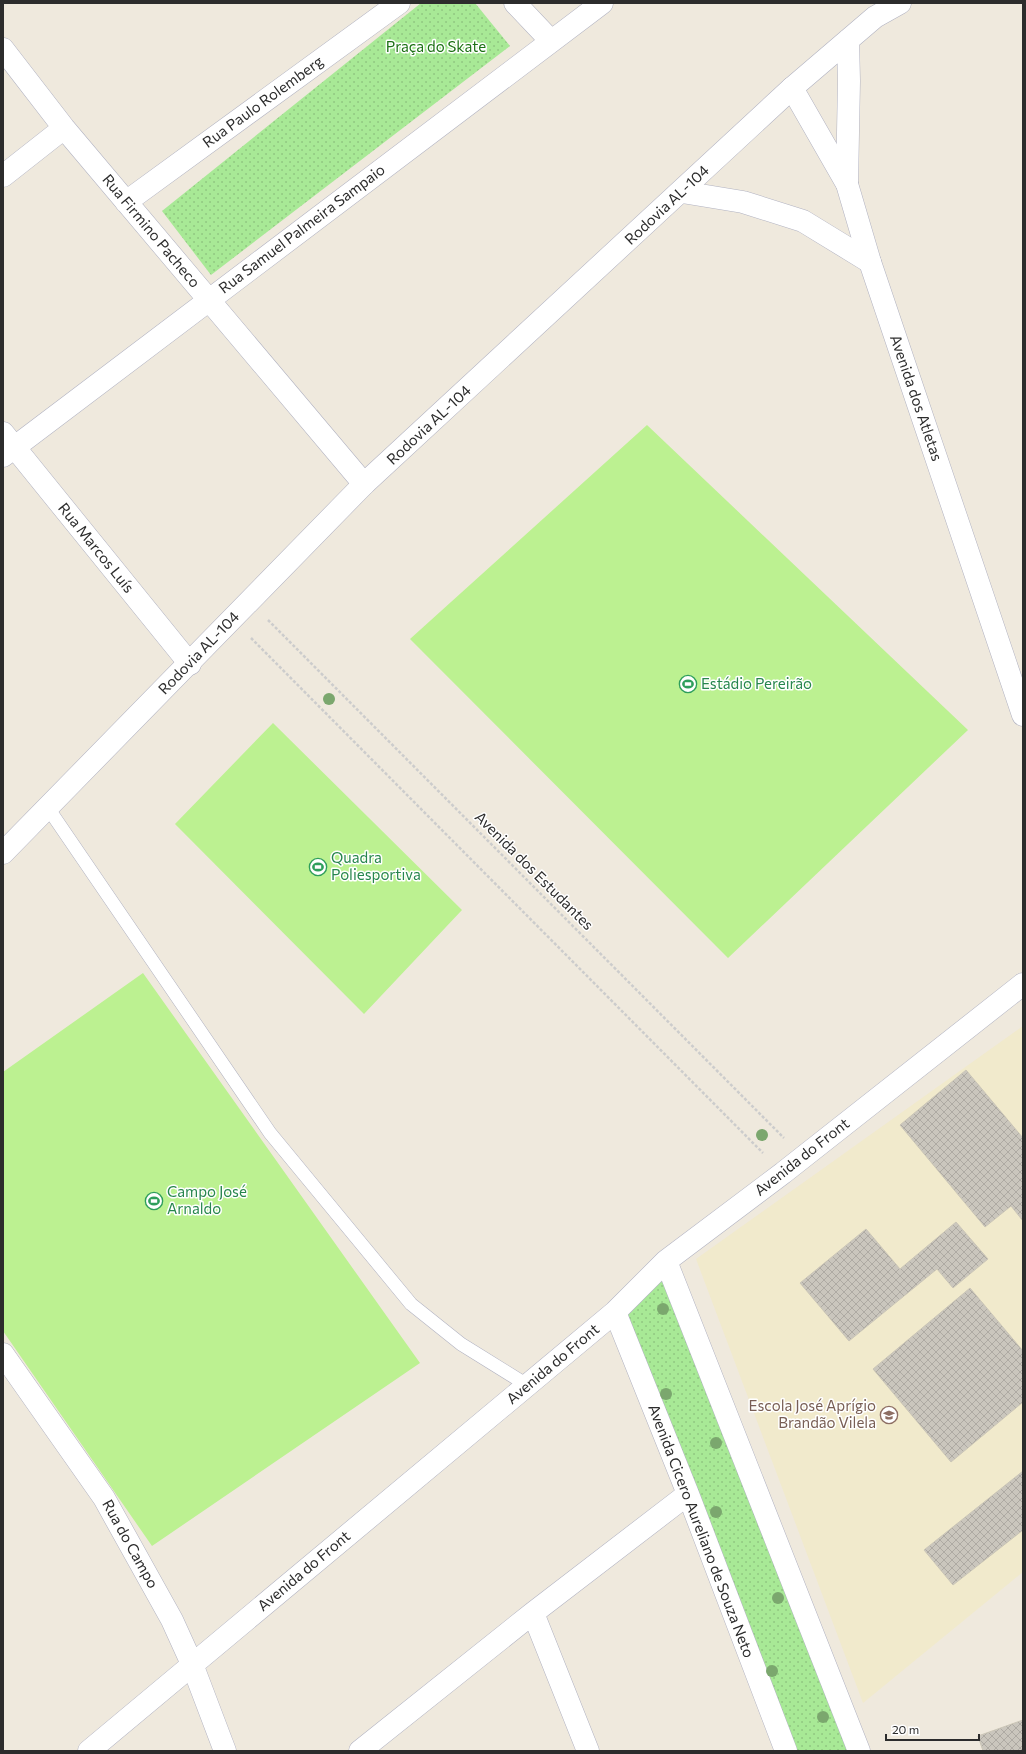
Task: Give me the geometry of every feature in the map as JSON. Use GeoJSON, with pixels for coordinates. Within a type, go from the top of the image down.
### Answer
{"type":"FeatureCollection","features":[{"type":"Feature","properties":{"kind":"street","name":"Rua Paulo Rolemberg"},"geometry":{"type":"LineString","coordinates":[[126,202],[399,3]]}},
{"type":"Feature","properties":{"kind":"street"},"geometry":{"type":"LineString","coordinates":[[515,3],[551,41]]}},
{"type":"Feature","properties":{"kind":"street","name":"Rua Samuel Palmeira Sampaio"},"geometry":{"type":"LineString","coordinates":[[7,446],[209,300],[602,3]]}},
{"type":"Feature","properties":{"kind":"street","name":"Rodovia AL-104"},"geometry":{"type":"LineString","coordinates":[[3,853],[190,664],[364,484],[682,192],[792,88],[848,40],[876,10],[900,3]]}},
{"type":"Feature","properties":{"kind":"street"},"geometry":{"type":"LineString","coordinates":[[846,184],[849,81],[848,40]]}},
{"type":"Feature","properties":{"kind":"street","name":"Rua Firmino Pacheco"},"geometry":{"type":"LineString","coordinates":[[3,49],[64,128],[364,484]]}},
{"type":"Feature","properties":{"kind":"street","name":"Avenida dos Atletas"},"geometry":{"type":"LineString","coordinates":[[792,88],[846,184],[870,262],[1023,715]]}},
{"type":"Feature","properties":{"kind":"street"},"geometry":{"type":"LineString","coordinates":[[3,176],[64,128]]}},
{"type":"Feature","properties":{"kind":"street"},"geometry":{"type":"LineString","coordinates":[[682,192],[743,202],[803,221],[870,262]]}},
{"type":"Feature","properties":{"kind":"street","name":"Rua Marcos Luís"},"geometry":{"type":"LineString","coordinates":[[7,446],[190,664]]}},
{"type":"Feature","properties":{"kind":"street","name":"Avenida do Front"},"geometry":{"type":"LineString","coordinates":[[89,1751],[615,1312],[666,1261],[783,1173],[1023,984]]}},
{"type":"Feature","properties":{"kind":"street"},"geometry":{"type":"LineString","coordinates":[[666,1261],[859,1751]]}},
{"type":"Feature","properties":{"kind":"street","name":"Avenida Cicero Aureliano de Souza Neto"},"geometry":{"type":"LineString","coordinates":[[615,1312],[688,1494],[786,1751]]}},
{"type":"Feature","properties":{"kind":"street","name":"Rua do Campo"},"geometry":{"type":"LineString","coordinates":[[3,1354],[104,1498],[172,1620],[192,1664],[225,1751]]}},
{"type":"Feature","properties":{"kind":"street"},"geometry":{"type":"LineString","coordinates":[[360,1751],[533,1613],[688,1494]]}},
{"type":"Feature","properties":{"kind":"street"},"geometry":{"type":"LineString","coordinates":[[533,1613],[588,1751]]}},
{"type":"Feature","properties":{"kind":"lane"},"geometry":{"type":"LineString","coordinates":[[48,808],[270,1133],[411,1304],[460,1344],[527,1385]]}},
{"type":"Feature","properties":{"kind":"path","name":"Avenida dos Estudantes"},"geometry":{"type":"LineString","coordinates":[[250,601],[803,1157]]}},
{"type":"Feature","properties":{"kind":"path"},"geometry":{"type":"LineString","coordinates":[[232,619],[783,1173]]}},
{"type":"Feature","properties":{"kind":"shaded area","name":"Escola José Aprígio Brandão Vilela"},"geometry":{"type":"Polygon","coordinates":[[[1023,1026],[1023,1572],[863,1703],[696,1259],[1023,1026]]]}},
{"type":"Feature","properties":{"kind":"green space","name":"Praça do Skate"},"geometry":{"type":"Polygon","coordinates":[[[421,3],[475,3],[510,46],[211,275],[162,211],[421,3]]]}},
{"type":"Feature","properties":{"kind":"green space","name":"Estádio Pereirão"},"geometry":{"type":"Polygon","coordinates":[[[647,425],[968,730],[728,958],[410,639],[647,425]]]}},
{"type":"Feature","properties":{"kind":"green space","name":"Quadra Poliesportiva"},"geometry":{"type":"Polygon","coordinates":[[[273,723],[462,910],[364,1014],[175,824],[273,723]]]}},
{"type":"Feature","properties":{"kind":"green space","name":"Campo José Arnaldo"},"geometry":{"type":"Polygon","coordinates":[[[143,973],[420,1363],[152,1546],[3,1331],[3,1072],[143,973]]]}},
{"type":"Feature","properties":{"kind":"green space"},"geometry":{"type":"Polygon","coordinates":[[[664,1269],[853,1751],[789,1751],[617,1310],[664,1269]]]}},
{"type":"Feature","properties":{"kind":"building"},"geometry":{"type":"Polygon","coordinates":[[[966,1070],[1023,1138],[1023,1221],[1011,1206],[985,1227],[900,1125],[966,1070]]]}},
{"type":"Feature","properties":{"kind":"building"},"geometry":{"type":"Polygon","coordinates":[[[956,1222],[988,1259],[953,1288],[937,1269],[849,1341],[800,1283],[866,1229],[900,1269],[956,1222]]]}},
{"type":"Feature","properties":{"kind":"building"},"geometry":{"type":"Polygon","coordinates":[[[970,1288],[1023,1351],[1023,1402],[951,1462],[873,1369],[970,1288]]]}},
{"type":"Feature","properties":{"kind":"building"},"geometry":{"type":"Polygon","coordinates":[[[1023,1471],[1023,1530],[953,1585],[924,1550],[1023,1471]]]}},
{"type":"Feature","properties":{"kind":"building"},"geometry":{"type":"Polygon","coordinates":[[[1023,1720],[1023,1751],[983,1751],[978,1736],[1023,1720]]]}},
{"type":"Feature","properties":{"kind":"place","name":"Estádio Pereirão"},"geometry":{"type":"Point","coordinates":[688,684]}},
{"type":"Feature","properties":{"kind":"place","name":"Quadra Poliesportiva"},"geometry":{"type":"Point","coordinates":[318,867]}},
{"type":"Feature","properties":{"kind":"place","name":"Campo José Arnaldo"},"geometry":{"type":"Point","coordinates":[154,1201]}},
{"type":"Feature","properties":{"kind":"place","name":"Escola José Aprígio Brandão Vilela"},"geometry":{"type":"Point","coordinates":[889,1415]}}]}
